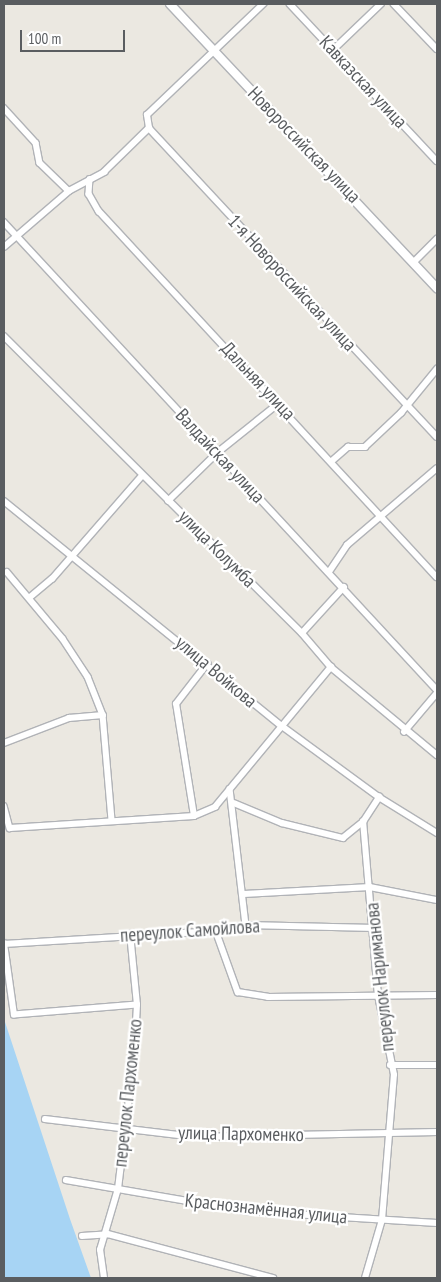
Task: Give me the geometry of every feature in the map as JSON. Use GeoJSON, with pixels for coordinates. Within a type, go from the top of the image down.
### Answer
{"type":"FeatureCollection","features":[{"type":"Feature","properties":{"kind":"street","name":"Новороссийская улица"},"geometry":{"type":"LineString","coordinates":[[170,4],[437,288]]}},
{"type":"Feature","properties":{"kind":"street"},"geometry":{"type":"LineString","coordinates":[[4,247],[69,191],[104,172],[148,128],[148,115],[263,4]]}},
{"type":"Feature","properties":{"kind":"street","name":"Кавказская улица"},"geometry":{"type":"LineString","coordinates":[[290,4],[437,161]]}},
{"type":"Feature","properties":{"kind":"street"},"geometry":{"type":"LineString","coordinates":[[333,50],[381,4]]}},
{"type":"Feature","properties":{"kind":"street"},"geometry":{"type":"LineString","coordinates":[[394,4],[437,49]]}},
{"type":"Feature","properties":{"kind":"street"},"geometry":{"type":"LineString","coordinates":[[4,108],[36,144],[40,163],[69,191]]}},
{"type":"Feature","properties":{"kind":"street","name":"1-я Новороссийская улица"},"geometry":{"type":"LineString","coordinates":[[148,128],[437,437]]}},
{"type":"Feature","properties":{"kind":"street","name":"Дальняя улица"},"geometry":{"type":"LineString","coordinates":[[90,179],[89,194],[99,211],[382,514],[437,577]]}},
{"type":"Feature","properties":{"kind":"street","name":"Валдайская улица"},"geometry":{"type":"LineString","coordinates":[[4,222],[344,588],[437,692]]}},
{"type":"Feature","properties":{"kind":"street"},"geometry":{"type":"LineString","coordinates":[[414,262],[437,239]]}},
{"type":"Feature","properties":{"kind":"street","name":"улица Колумба"},"geometry":{"type":"LineString","coordinates":[[4,336],[141,477],[168,501],[302,633],[331,667],[404,732],[437,755]]}},
{"type":"Feature","properties":{"kind":"street"},"geometry":{"type":"LineString","coordinates":[[332,460],[348,447],[364,447],[437,369]]}},
{"type":"Feature","properties":{"kind":"street"},"geometry":{"type":"LineString","coordinates":[[168,501],[217,453],[278,404]]}},
{"type":"Feature","properties":{"kind":"street"},"geometry":{"type":"LineString","coordinates":[[329,572],[347,545],[437,468]]}},
{"type":"Feature","properties":{"kind":"street"},"geometry":{"type":"LineString","coordinates":[[29,598],[73,556],[141,477]]}},
{"type":"Feature","properties":{"kind":"street","name":"улица Войкова"},"geometry":{"type":"LineString","coordinates":[[4,501],[282,726],[378,797],[437,833]]}},
{"type":"Feature","properties":{"kind":"street"},"geometry":{"type":"LineString","coordinates":[[8,572],[88,677],[103,715],[112,818]]}},
{"type":"Feature","properties":{"kind":"street"},"geometry":{"type":"LineString","coordinates":[[302,633],[344,588]]}},
{"type":"Feature","properties":{"kind":"street"},"geometry":{"type":"LineString","coordinates":[[194,816],[176,704],[207,664]]}},
{"type":"Feature","properties":{"kind":"street"},"geometry":{"type":"LineString","coordinates":[[4,806],[10,828],[112,818],[194,816],[215,807],[331,667]]}},
{"type":"Feature","properties":{"kind":"street"},"geometry":{"type":"LineString","coordinates":[[404,732],[437,692]]}},
{"type":"Feature","properties":{"kind":"street"},"geometry":{"type":"LineString","coordinates":[[4,743],[69,718],[103,715]]}},
{"type":"Feature","properties":{"kind":"street"},"geometry":{"type":"LineString","coordinates":[[230,789],[234,803],[246,925]]}},
{"type":"Feature","properties":{"kind":"street"},"geometry":{"type":"LineString","coordinates":[[234,803],[282,823],[343,838],[363,822],[378,797]]}},
{"type":"Feature","properties":{"kind":"street","name":"переулок Нариманова"},"geometry":{"type":"LineString","coordinates":[[363,822],[375,928],[378,996],[390,1065],[391,1134],[382,1220],[364,1278]]}},
{"type":"Feature","properties":{"kind":"street"},"geometry":{"type":"LineString","coordinates":[[244,894],[370,887],[437,900]]}},
{"type":"Feature","properties":{"kind":"street","name":"переулок Самойлова"},"geometry":{"type":"LineString","coordinates":[[4,944],[130,934],[216,931],[246,925],[375,928]]}},
{"type":"Feature","properties":{"kind":"street"},"geometry":{"type":"LineString","coordinates":[[216,931],[238,992],[268,997],[437,996]]}},
{"type":"Feature","properties":{"kind":"street","name":"переулок Пархоменко"},"geometry":{"type":"LineString","coordinates":[[104,1278],[100,1250],[108,1234],[118,1189],[126,1128],[137,1005],[130,934]]}},
{"type":"Feature","properties":{"kind":"street"},"geometry":{"type":"LineString","coordinates":[[4,944],[14,1015],[137,1005]]}},
{"type":"Feature","properties":{"kind":"street"},"geometry":{"type":"LineString","coordinates":[[390,1065],[437,1065]]}},
{"type":"Feature","properties":{"kind":"street","name":"улица Пархоменко"},"geometry":{"type":"LineString","coordinates":[[45,1119],[195,1137],[437,1132]]}},
{"type":"Feature","properties":{"kind":"street","name":"Краснознамённая улица"},"geometry":{"type":"LineString","coordinates":[[66,1180],[245,1211],[437,1223]]}},
{"type":"Feature","properties":{"kind":"street"},"geometry":{"type":"LineString","coordinates":[[82,1236],[108,1234],[273,1278]]}},
{"type":"Feature","properties":{"kind":"water"},"geometry":{"type":"Polygon","coordinates":[[[4,1019],[70,1219],[91,1278],[4,1278],[4,1019]]]}}]}
